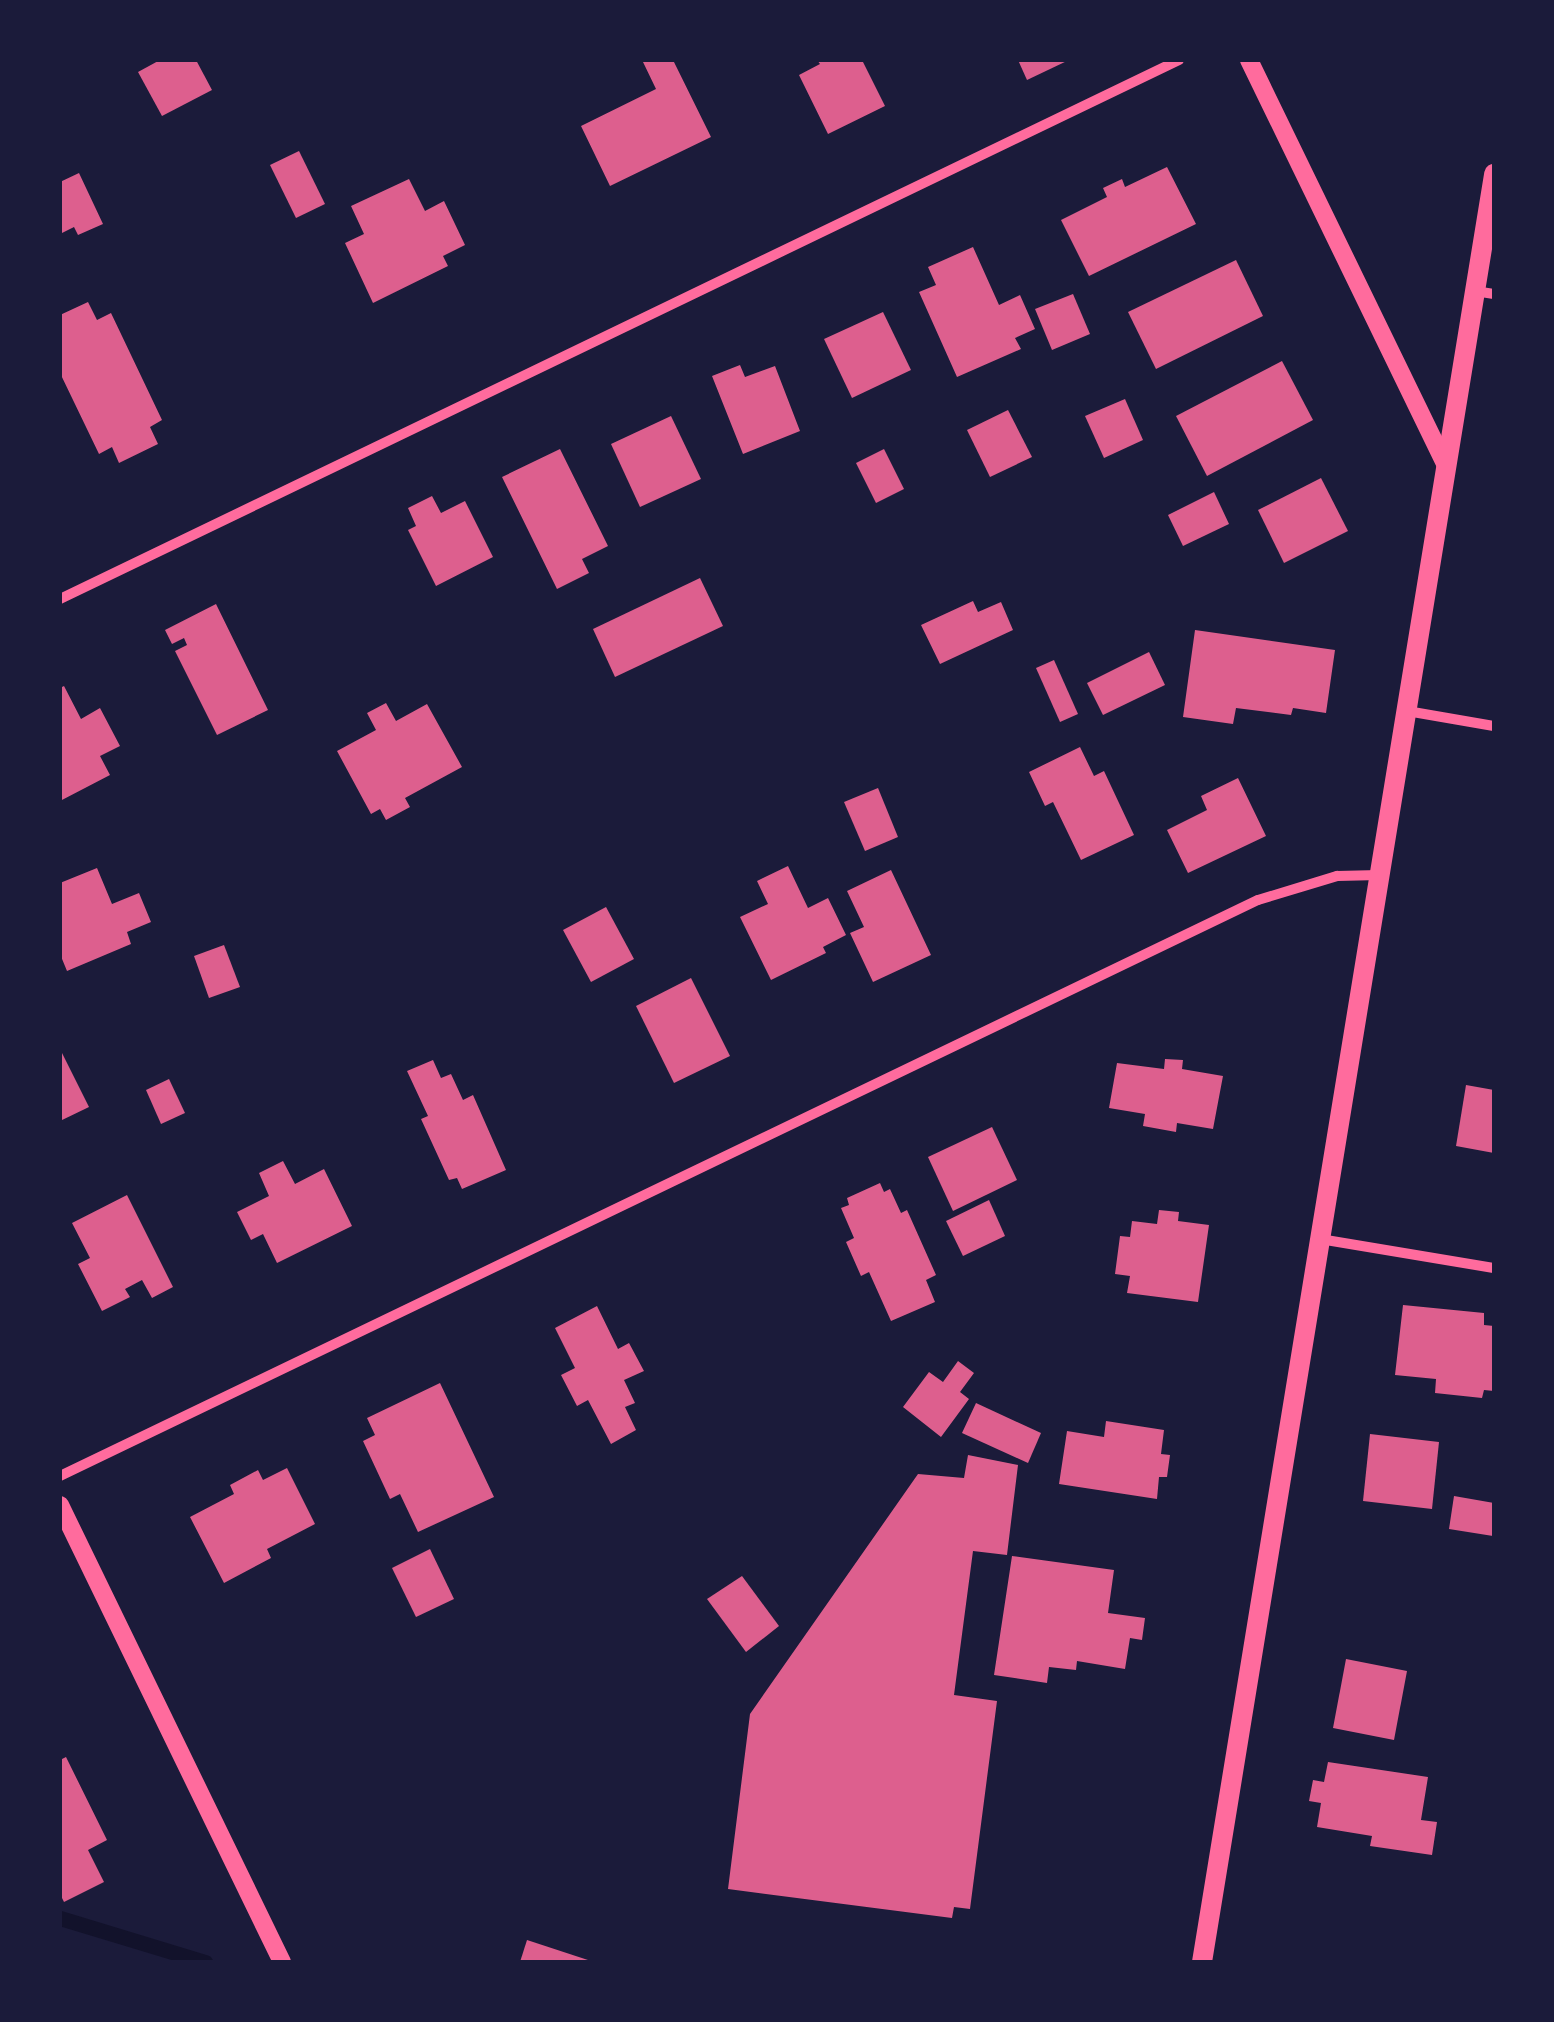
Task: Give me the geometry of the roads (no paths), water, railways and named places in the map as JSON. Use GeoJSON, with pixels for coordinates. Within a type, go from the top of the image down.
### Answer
{"type":"FeatureCollection","features":[{"type":"Feature","properties":{"kind":"main road"},"geometry":{"type":"LineString","coordinates":[[1202,1962],[1446,466],[1484,293],[1494,174]]}},
{"type":"Feature","properties":{"kind":"street"},"geometry":{"type":"LineString","coordinates":[[60,599],[1178,60]]}},
{"type":"Feature","properties":{"kind":"street"},"geometry":{"type":"LineString","coordinates":[[1249,60],[1446,466]]}},
{"type":"Feature","properties":{"kind":"street"},"geometry":{"type":"LineString","coordinates":[[1407,711],[1494,726]]}},
{"type":"Feature","properties":{"kind":"street"},"geometry":{"type":"LineString","coordinates":[[60,1476],[1258,900],[1337,876],[1379,874]]}},
{"type":"Feature","properties":{"kind":"street"},"geometry":{"type":"LineString","coordinates":[[1320,1239],[1494,1268]]}},
{"type":"Feature","properties":{"kind":"street"},"geometry":{"type":"LineString","coordinates":[[60,1505],[282,1962]]}},
{"type":"Feature","properties":{"kind":"waterway"},"geometry":{"type":"LineString","coordinates":[[60,1918],[205,1962]]}}]}
